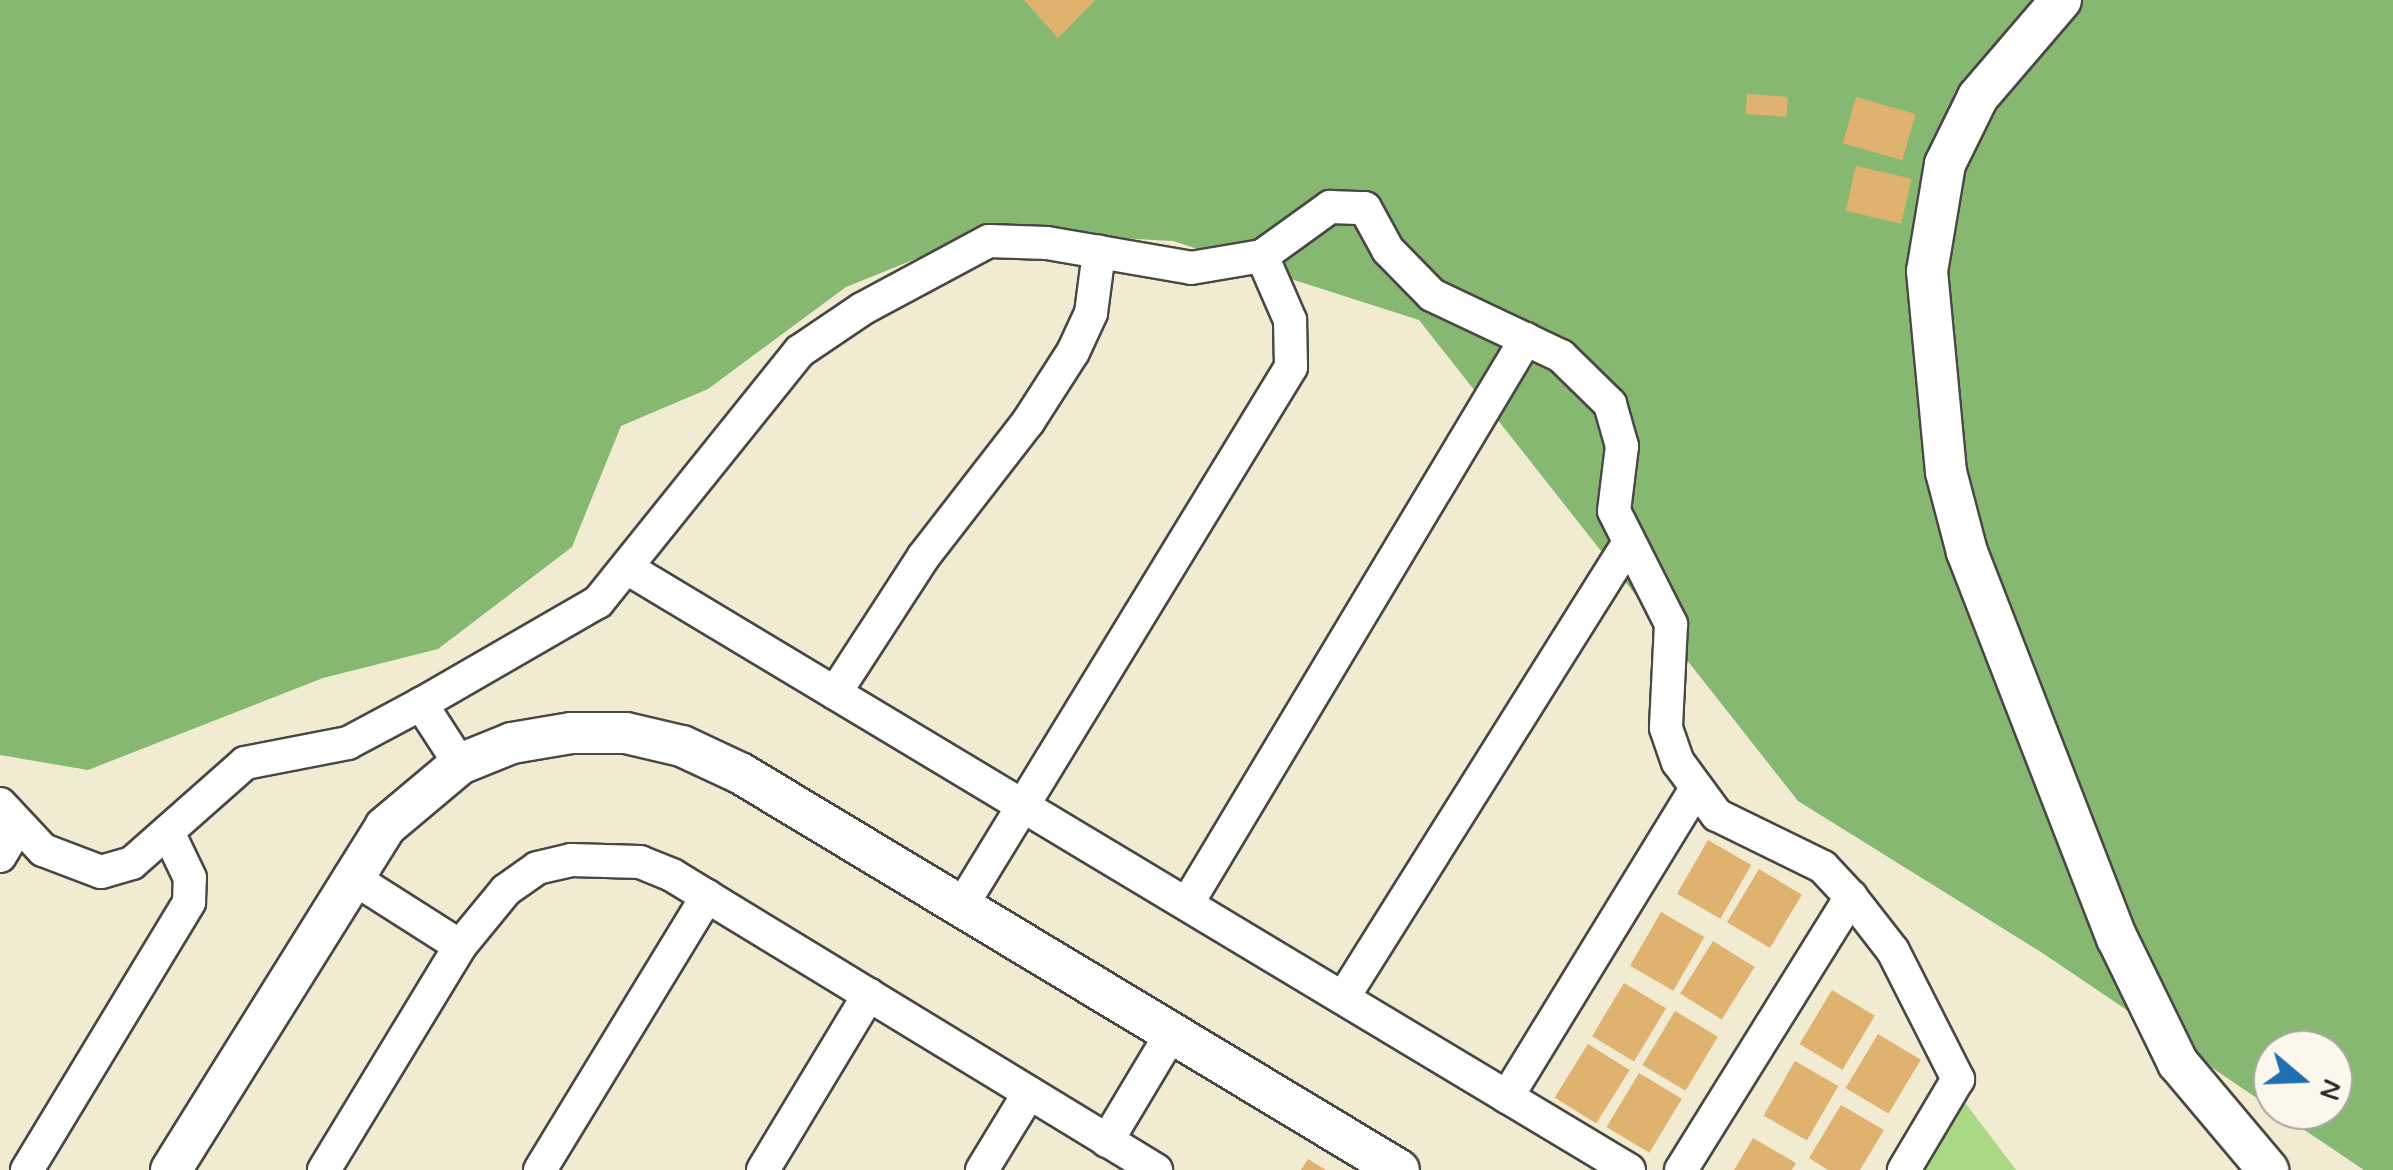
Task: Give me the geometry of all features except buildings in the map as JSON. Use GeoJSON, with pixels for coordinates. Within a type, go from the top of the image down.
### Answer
{"type":"FeatureCollection","features":[{"type":"Feature","properties":{"kind":"street"},"geometry":{"type":"LineString","coordinates":[[2061,0],[1978,98],[1945,164],[1927,271],[1946,472],[1967,552],[2117,938],[2178,1063],[2268,1170]]}},
{"type":"Feature","properties":{"kind":"street"},"geometry":{"type":"LineString","coordinates":[[0,856],[9,815],[57,858],[101,872],[132,863],[244,763],[348,743],[598,602],[800,351],[846,320],[989,242],[1100,252],[1191,268],[1262,256],[1330,206],[1366,208],[1388,250],[1432,295],[1561,356],[1610,404],[1622,446],[1614,512],[1626,547],[1656,586],[1671,624],[1666,728],[1696,789],[1716,815],[1823,867],[1851,897],[1893,951],[1958,1079],[1904,1170]]}},
{"type":"Feature","properties":{"kind":"street"},"geometry":{"type":"LineString","coordinates":[[835,693],[1073,352],[1092,313],[1100,252]]}},
{"type":"Feature","properties":{"kind":"street"},"geometry":{"type":"LineString","coordinates":[[960,907],[1291,367],[1290,320],[1262,256]]}},
{"type":"Feature","properties":{"kind":"street"},"geometry":{"type":"LineString","coordinates":[[1187,904],[1526,338]]}},
{"type":"Feature","properties":{"kind":"street"},"geometry":{"type":"LineString","coordinates":[[1342,998],[1626,547]]}},
{"type":"Feature","properties":{"kind":"street"},"geometry":{"type":"LineString","coordinates":[[627,568],[1628,1170]]}},
{"type":"Feature","properties":{"kind":"street"},"geometry":{"type":"LineString","coordinates":[[420,704],[460,764]]}},
{"type":"Feature","properties":{"kind":"street"},"geometry":{"type":"LineString","coordinates":[[172,1170],[350,876],[385,827],[460,764],[512,742],[570,732],[626,733],[682,746],[740,773],[1398,1170]]}},
{"type":"Feature","properties":{"kind":"street"},"geometry":{"type":"LineString","coordinates":[[1508,1097],[1696,789]]}},
{"type":"Feature","properties":{"kind":"street"},"geometry":{"type":"LineString","coordinates":[[27,1170],[189,902],[190,878],[168,832]]}},
{"type":"Feature","properties":{"kind":"street"},"geometry":{"type":"LineString","coordinates":[[324,1170],[460,946],[506,890],[537,868],[571,860],[640,862],[708,896],[1156,1170]]}},
{"type":"Feature","properties":{"kind":"street"},"geometry":{"type":"LineString","coordinates":[[350,876],[460,946]]}},
{"type":"Feature","properties":{"kind":"street"},"geometry":{"type":"LineString","coordinates":[[540,1170],[708,896]]}},
{"type":"Feature","properties":{"kind":"street"},"geometry":{"type":"LineString","coordinates":[[1681,1170],[1851,897]]}},
{"type":"Feature","properties":{"kind":"street"},"geometry":{"type":"LineString","coordinates":[[762,1170],[869,994]]}},
{"type":"Feature","properties":{"kind":"street"},"geometry":{"type":"LineString","coordinates":[[1107,1141],[1171,1034]]}},
{"type":"Feature","properties":{"kind":"street"},"geometry":{"type":"LineString","coordinates":[[982,1170],[1029,1093]]}},
{"type":"Feature","properties":{"kind":"green space"},"geometry":{"type":"Polygon","coordinates":[[[0,0],[2393,0],[2393,1170],[2364,1170],[2305,1130],[2353,1130],[2353,1030],[2253,1030],[2253,1095],[2044,954],[1798,801],[1419,320],[1173,241],[985,231],[846,287],[708,389],[621,426],[572,547],[438,649],[323,678],[88,770],[0,755],[0,0]]]}},
{"type":"Feature","properties":{"kind":"green space"},"geometry":{"type":"Polygon","coordinates":[[[1963,1100],[2016,1170],[1921,1170],[1963,1100]]]}}]}
